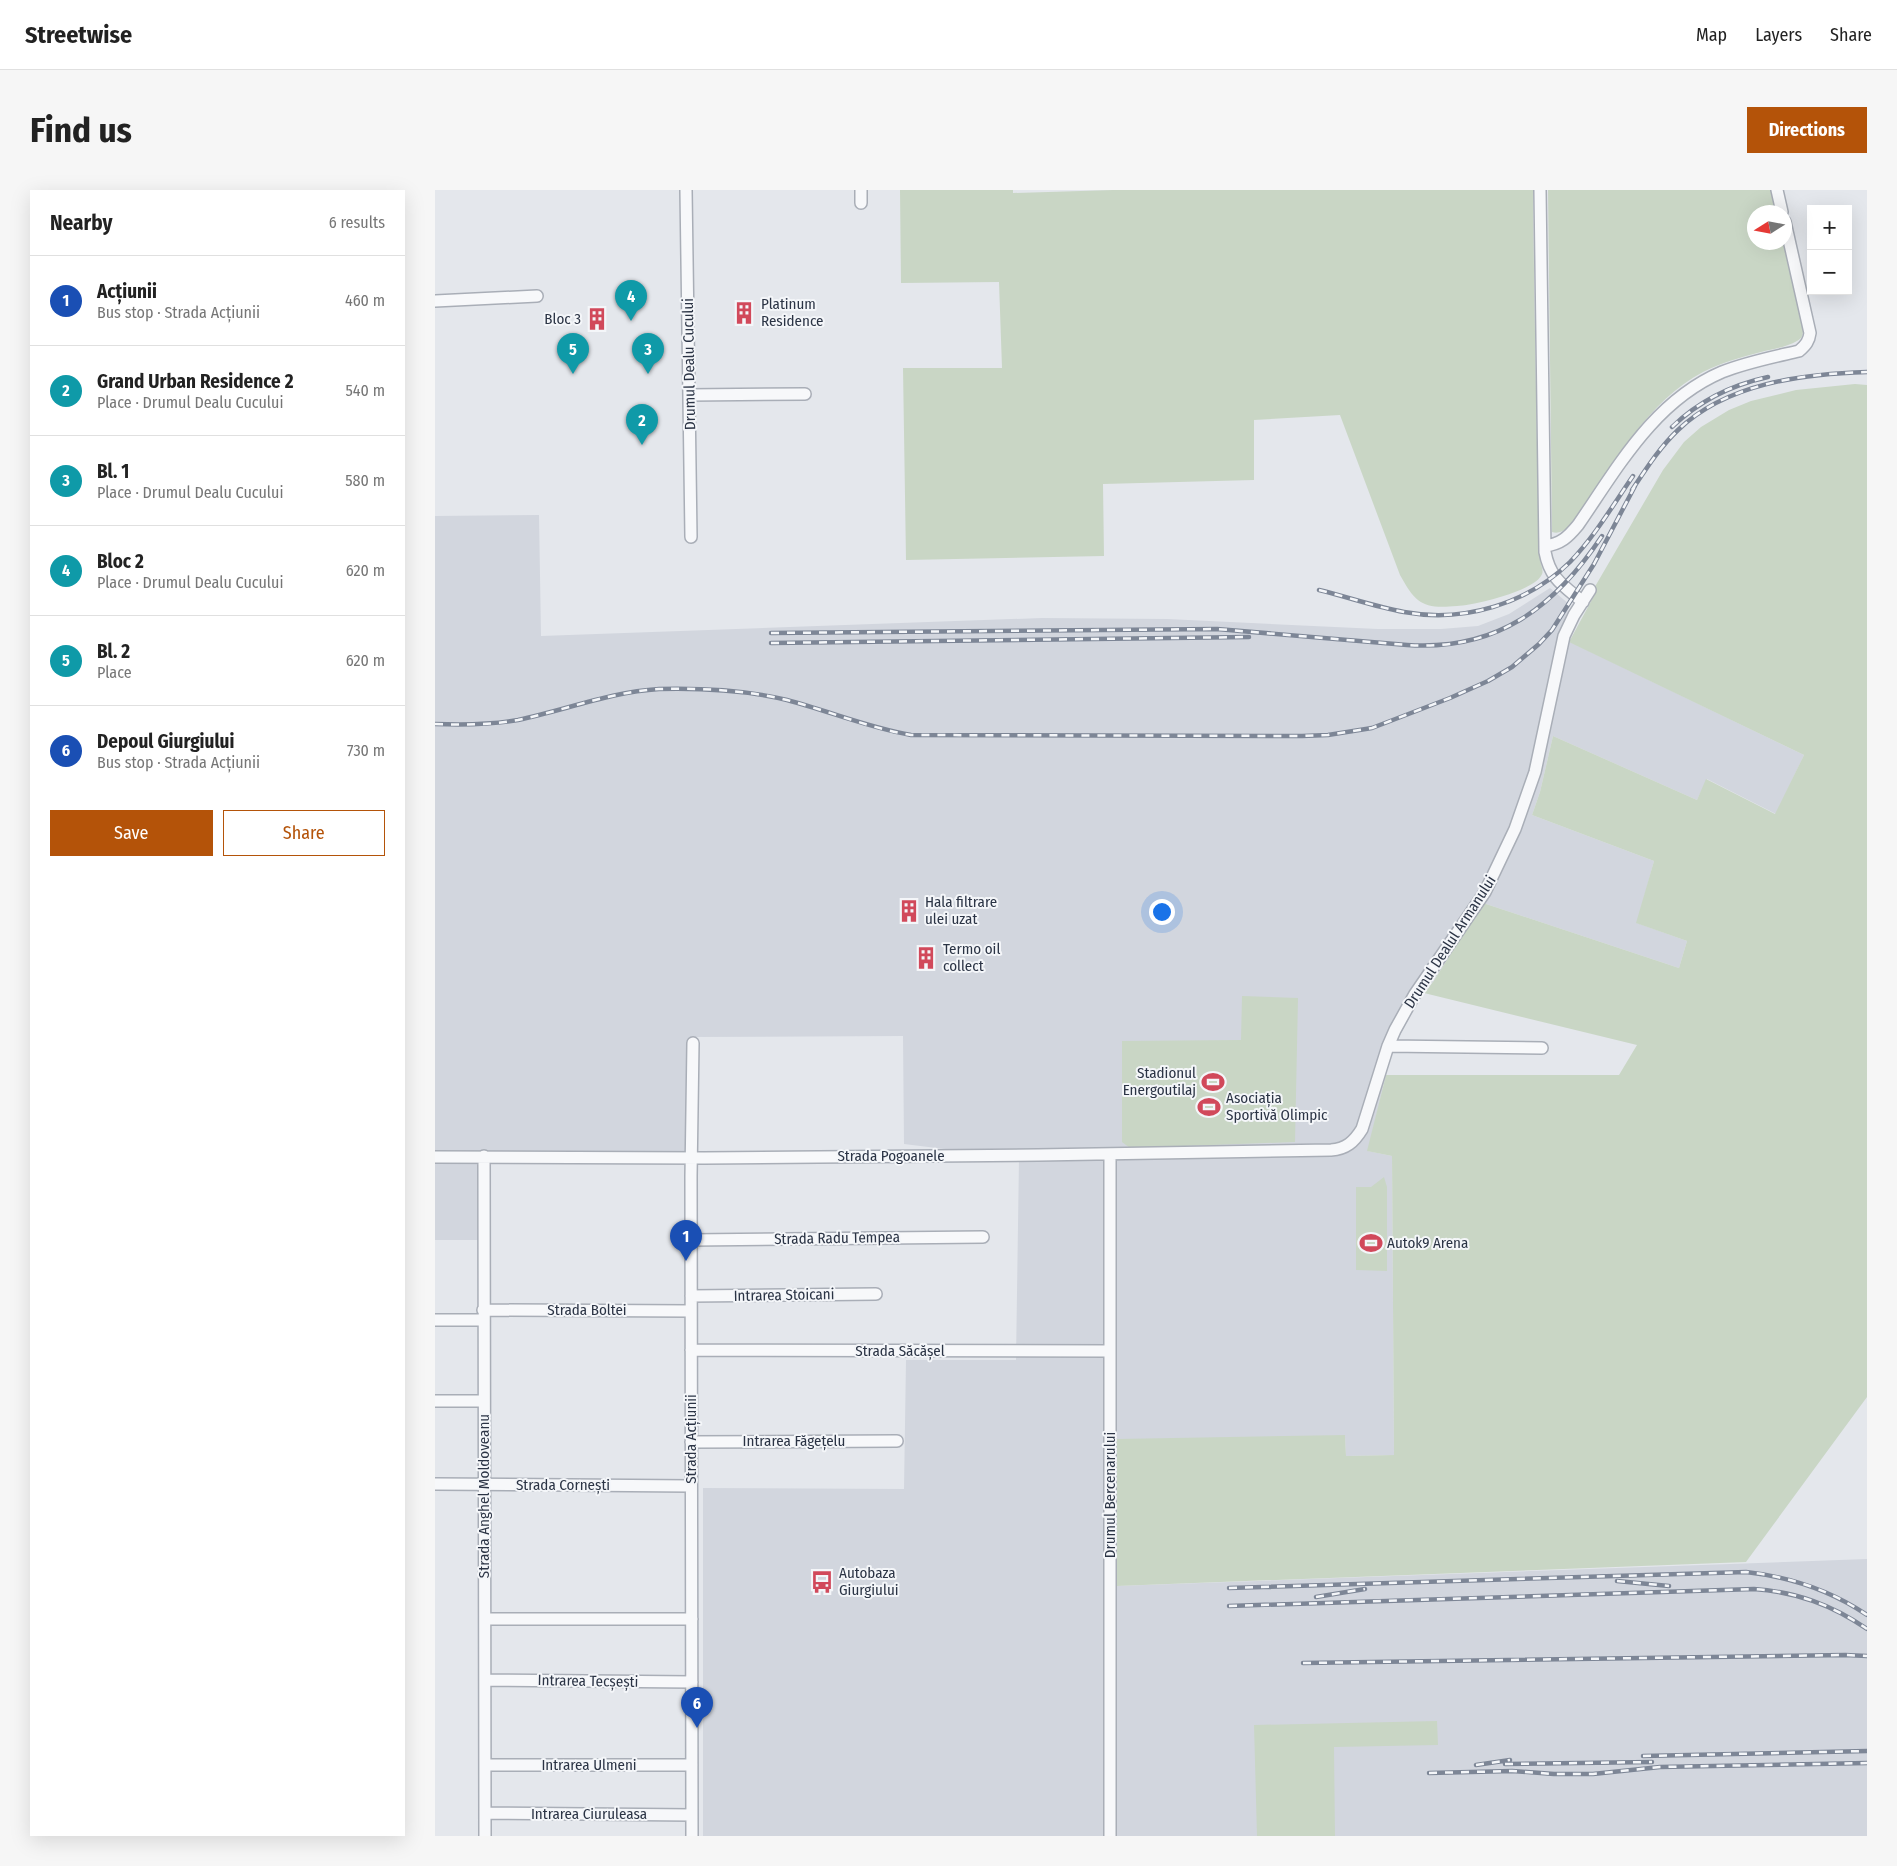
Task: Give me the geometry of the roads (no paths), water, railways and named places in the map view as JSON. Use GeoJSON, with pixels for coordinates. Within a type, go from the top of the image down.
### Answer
{"type":"FeatureCollection","features":[{"type":"Feature","properties":{"kind":"street","name":"Drumul Dealu Cucului"},"geometry":{"type":"LineString","coordinates":[[686,190],[691,537]]}},
{"type":"Feature","properties":{"kind":"street"},"geometry":{"type":"LineString","coordinates":[[861,190],[861,202]]}},
{"type":"Feature","properties":{"kind":"street"},"geometry":{"type":"LineString","coordinates":[[1540,190],[1545,546],[1548,566],[1555,579],[1583,602]]}},
{"type":"Feature","properties":{"kind":"street"},"geometry":{"type":"LineString","coordinates":[[1777,190],[1780,205]]}},
{"type":"Feature","properties":{"kind":"street"},"geometry":{"type":"LineString","coordinates":[[1545,546],[1560,543],[1569,536],[1637,440],[1655,418],[1674,400],[1721,372],[1799,351],[1806,345],[1810,333],[1791,250]]}},
{"type":"Feature","properties":{"kind":"street"},"geometry":{"type":"LineString","coordinates":[[435,301],[537,296]]}},
{"type":"Feature","properties":{"kind":"street"},"geometry":{"type":"LineString","coordinates":[[689,395],[805,394]]}},
{"type":"Feature","properties":{"kind":"street","name":"Drumul Dealul Armanului"},"geometry":{"type":"LineString","coordinates":[[1347,1147],[1362,1129],[1388,1046],[1411,1001],[1485,892],[1505,852],[1535,772],[1564,636],[1590,590]]}},
{"type":"Feature","properties":{"kind":"street","name":"Strada Acțiunii"},"geometry":{"type":"LineString","coordinates":[[692,1836],[691,1158],[693,1043]]}},
{"type":"Feature","properties":{"kind":"street"},"geometry":{"type":"LineString","coordinates":[[1388,1046],[1542,1048]]}},
{"type":"Feature","properties":{"kind":"street","name":"Strada Pogoanele"},"geometry":{"type":"LineString","coordinates":[[435,1157],[691,1158],[1110,1154],[1331,1150],[1347,1147]]}},
{"type":"Feature","properties":{"kind":"street","name":"Drumul Bercenarului"},"geometry":{"type":"LineString","coordinates":[[1110,1154],[1110,1836]]}},
{"type":"Feature","properties":{"kind":"street","name":"Strada Anghel Moldoveanu"},"geometry":{"type":"LineString","coordinates":[[484,1156],[485,1836]]}},
{"type":"Feature","properties":{"kind":"street","name":"Strada Radu Tempea"},"geometry":{"type":"LineString","coordinates":[[691,1240],[983,1237]]}},
{"type":"Feature","properties":{"kind":"street","name":"Intrarea Stoicani"},"geometry":{"type":"LineString","coordinates":[[691,1296],[876,1294]]}},
{"type":"Feature","properties":{"kind":"street","name":"Strada Boltei"},"geometry":{"type":"LineString","coordinates":[[435,1320],[483,1315],[691,1311]]}},
{"type":"Feature","properties":{"kind":"street","name":"Strada Săcășel"},"geometry":{"type":"LineString","coordinates":[[691,1350],[1110,1351]]}},
{"type":"Feature","properties":{"kind":"street"},"geometry":{"type":"LineString","coordinates":[[435,1401],[483,1401]]}},
{"type":"Feature","properties":{"kind":"street","name":"Intrarea Făgețelu"},"geometry":{"type":"LineString","coordinates":[[691,1442],[897,1441]]}},
{"type":"Feature","properties":{"kind":"street","name":"Strada Cornești"},"geometry":{"type":"LineString","coordinates":[[435,1484],[691,1486]]}},
{"type":"Feature","properties":{"kind":"street"},"geometry":{"type":"LineString","coordinates":[[485,1619],[692,1619]]}},
{"type":"Feature","properties":{"kind":"street","name":"Intrarea Tecșești"},"geometry":{"type":"LineString","coordinates":[[485,1680],[692,1682]]}},
{"type":"Feature","properties":{"kind":"street","name":"Intrarea Ulmeni"},"geometry":{"type":"LineString","coordinates":[[486,1765],[692,1765]]}},
{"type":"Feature","properties":{"kind":"street","name":"Intrarea Ciuruleasa"},"geometry":{"type":"LineString","coordinates":[[486,1813],[692,1815]]}},
{"type":"Feature","properties":{"kind":"railway"},"geometry":{"type":"LineString","coordinates":[[1632,490],[1653,458],[1671,437],[1698,414],[1719,401],[1767,384],[1792,379],[1817,375],[1867,372]]}},
{"type":"Feature","properties":{"kind":"railway"},"geometry":{"type":"LineString","coordinates":[[1672,427],[1693,409],[1716,395],[1728,389],[1768,377]]}},
{"type":"Feature","properties":{"kind":"railway"},"geometry":{"type":"LineString","coordinates":[[1319,590],[1393,610],[1427,615],[1449,615],[1493,607],[1534,589],[1553,577],[1570,562],[1596,531],[1633,476]]}},
{"type":"Feature","properties":{"kind":"railway"},"geometry":{"type":"LineString","coordinates":[[435,724],[508,722],[641,691],[707,689],[756,694],[787,700],[880,728],[911,735],[1302,736],[1328,735],[1372,728],[1488,681],[1512,667],[1539,644],[1552,630],[1594,564],[1635,486]]}},
{"type":"Feature","properties":{"kind":"railway"},"geometry":{"type":"LineString","coordinates":[[771,633],[1217,629],[1407,645],[1439,645],[1469,641],[1496,632],[1520,620],[1543,604],[1564,584],[1584,562],[1602,536]]}},
{"type":"Feature","properties":{"kind":"railway"},"geometry":{"type":"LineString","coordinates":[[771,643],[1249,637]]}},
{"type":"Feature","properties":{"kind":"railway"},"geometry":{"type":"LineString","coordinates":[[1229,1588],[1746,1572],[1779,1577],[1809,1586],[1839,1598],[1867,1615]]}},
{"type":"Feature","properties":{"kind":"railway"},"geometry":{"type":"LineString","coordinates":[[1617,1581],[1669,1586]]}},
{"type":"Feature","properties":{"kind":"railway"},"geometry":{"type":"LineString","coordinates":[[1316,1597],[1365,1589]]}},
{"type":"Feature","properties":{"kind":"railway"},"geometry":{"type":"LineString","coordinates":[[1229,1606],[1754,1589],[1785,1593],[1813,1601],[1841,1613],[1867,1629]]}},
{"type":"Feature","properties":{"kind":"railway"},"geometry":{"type":"LineString","coordinates":[[1303,1663],[1867,1656]]}},
{"type":"Feature","properties":{"kind":"railway"},"geometry":{"type":"LineString","coordinates":[[1643,1756],[1867,1751]]}},
{"type":"Feature","properties":{"kind":"railway"},"geometry":{"type":"LineString","coordinates":[[1476,1765],[1510,1760]]}},
{"type":"Feature","properties":{"kind":"railway"},"geometry":{"type":"LineString","coordinates":[[1505,1764],[1652,1762]]}},
{"type":"Feature","properties":{"kind":"railway"},"geometry":{"type":"LineString","coordinates":[[1429,1773],[1512,1771],[1593,1774],[1660,1767],[1867,1763]]}},
{"type":"Feature","properties":{"kind":"place","name":"Platinum Residence"},"geometry":{"type":"Point","coordinates":[744,313]}},
{"type":"Feature","properties":{"kind":"place","name":"Bloc 3"},"geometry":{"type":"Point","coordinates":[597,319]}},
{"type":"Feature","properties":{"kind":"place","name":"Bloc 2"},"geometry":{"type":"Point","coordinates":[631,321]}},
{"type":"Feature","properties":{"kind":"place","name":"Bl. 2"},"geometry":{"type":"Point","coordinates":[573,374]}},
{"type":"Feature","properties":{"kind":"place","name":"Bl. 1"},"geometry":{"type":"Point","coordinates":[648,374]}},
{"type":"Feature","properties":{"kind":"place","name":"Grand Urban Residence 2"},"geometry":{"type":"Point","coordinates":[642,445]}},
{"type":"Feature","properties":{"kind":"place","name":"Hala filtrare ulei uzat"},"geometry":{"type":"Point","coordinates":[909,911]}},
{"type":"Feature","properties":{"kind":"place","name":"Termo oil collect"},"geometry":{"type":"Point","coordinates":[926,958]}},
{"type":"Feature","properties":{"kind":"place","name":"Stadionul Energoutilaj"},"geometry":{"type":"Point","coordinates":[1213,1082]}},
{"type":"Feature","properties":{"kind":"place","name":"Asociația Sportivă Olimpic"},"geometry":{"type":"Point","coordinates":[1209,1107]}},
{"type":"Feature","properties":{"kind":"place","name":"Autok9 Arena"},"geometry":{"type":"Point","coordinates":[1371,1243]}},
{"type":"Feature","properties":{"kind":"place","name":"Acțiunii"},"geometry":{"type":"Point","coordinates":[686,1261]}},
{"type":"Feature","properties":{"kind":"place","name":"Autobaza Giurgiului"},"geometry":{"type":"Point","coordinates":[822,1582]}},
{"type":"Feature","properties":{"kind":"place","name":"Depoul Giurgiului"},"geometry":{"type":"Point","coordinates":[697,1728]}}]}
